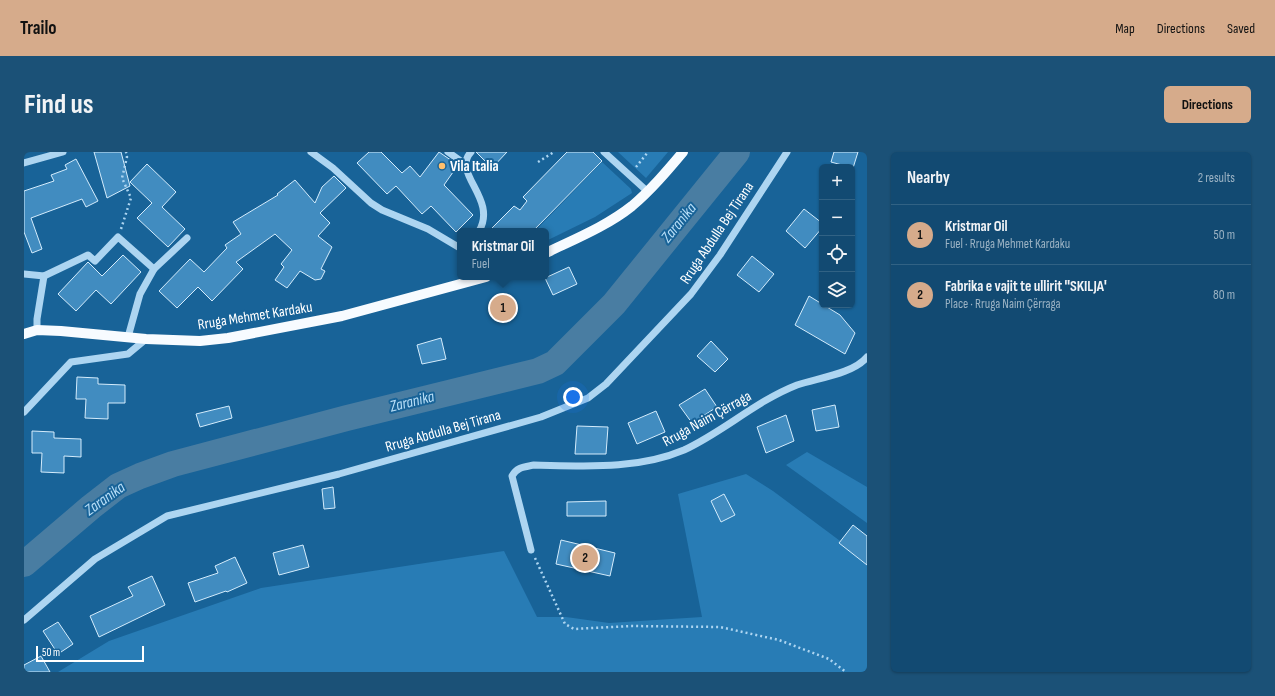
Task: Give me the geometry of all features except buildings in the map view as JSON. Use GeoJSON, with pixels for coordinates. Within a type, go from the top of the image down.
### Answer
{"type":"FeatureCollection","features":[{"type":"Feature","properties":{"kind":"main road"},"geometry":{"type":"LineString","coordinates":[[549,251],[611,220],[631,207],[648,192],[683,152]]}},
{"type":"Feature","properties":{"kind":"main road","name":"Rruga Mehmet Kardaku"},"geometry":{"type":"LineString","coordinates":[[24,334],[37,330],[146,339],[200,341],[228,338],[342,316],[475,280]]}},
{"type":"Feature","properties":{"kind":"street"},"geometry":{"type":"LineString","coordinates":[[24,162],[63,152]]}},
{"type":"Feature","properties":{"kind":"street"},"geometry":{"type":"LineString","coordinates":[[311,152],[333,168],[377,207],[428,229],[457,246]]}},
{"type":"Feature","properties":{"kind":"street"},"geometry":{"type":"LineString","coordinates":[[448,152],[465,164],[482,202],[485,222],[481,228]]}},
{"type":"Feature","properties":{"kind":"street"},"geometry":{"type":"LineString","coordinates":[[465,164],[467,157],[471,152]]}},
{"type":"Feature","properties":{"kind":"street"},"geometry":{"type":"LineString","coordinates":[[604,152],[648,192]]}},
{"type":"Feature","properties":{"kind":"street","name":"Rruga Abdulla Bej Tirana"},"geometry":{"type":"LineString","coordinates":[[24,620],[95,559],[167,516],[339,474],[541,417],[588,398],[606,384],[691,294],[720,255],[788,152]]}},
{"type":"Feature","properties":{"kind":"street"},"geometry":{"type":"LineString","coordinates":[[24,274],[44,276],[88,255],[96,261],[118,237],[154,269]]}},
{"type":"Feature","properties":{"kind":"street"},"geometry":{"type":"LineString","coordinates":[[128,337],[140,294],[154,269],[187,238]]}},
{"type":"Feature","properties":{"kind":"street"},"geometry":{"type":"LineString","coordinates":[[37,330],[37,319],[44,276]]}},
{"type":"Feature","properties":{"kind":"street"},"geometry":{"type":"LineString","coordinates":[[24,412],[71,362],[128,354],[146,339]]}},
{"type":"Feature","properties":{"kind":"street","name":"Rruga Naim Çërraga"},"geometry":{"type":"LineString","coordinates":[[532,550],[512,476],[515,470],[534,465],[640,464],[666,457],[685,449],[752,409],[797,386],[845,371],[863,362],[867,357]]}},
{"type":"Feature","properties":{"kind":"path"},"geometry":{"type":"LineString","coordinates":[[118,237],[131,198],[122,178],[127,157],[126,152]]}},
{"type":"Feature","properties":{"kind":"path"},"geometry":{"type":"LineString","coordinates":[[538,162],[554,152]]}},
{"type":"Feature","properties":{"kind":"path"},"geometry":{"type":"LineString","coordinates":[[630,176],[648,152]]}},
{"type":"Feature","properties":{"kind":"path"},"geometry":{"type":"LineString","coordinates":[[532,550],[565,624],[574,629],[631,626],[720,627],[779,640],[829,659],[846,672]]}},
{"type":"Feature","properties":{"kind":"shaded area"},"geometry":{"type":"Polygon","coordinates":[[[618,152],[668,152],[646,178],[618,152]]]}},
{"type":"Feature","properties":{"kind":"shaded area"},"geometry":{"type":"Polygon","coordinates":[[[602,162],[631,189],[632,193],[595,217],[549,240],[549,228],[538,228],[602,162]]]}},
{"type":"Feature","properties":{"kind":"shaded area"},"geometry":{"type":"Polygon","coordinates":[[[807,452],[867,487],[867,523],[786,465],[807,452]]]}},
{"type":"Feature","properties":{"kind":"shaded area"},"geometry":{"type":"Polygon","coordinates":[[[746,474],[773,491],[867,561],[867,672],[58,672],[109,641],[261,588],[504,551],[537,617],[566,617],[609,623],[702,617],[678,494],[746,474]]]}},
{"type":"Feature","properties":{"kind":"waterway","name":"Zaranika"},"geometry":{"type":"LineString","coordinates":[[24,564],[118,486],[140,476],[173,464],[347,418],[538,371],[555,363],[614,304],[737,152]]}},
{"type":"Feature","properties":{"kind":"place","name":"Vila Italia"},"geometry":{"type":"Point","coordinates":[442,166]}},
{"type":"Feature","properties":{"kind":"place","name":"Kristmar Oil"},"geometry":{"type":"Point","coordinates":[503,308]}},
{"type":"Feature","properties":{"kind":"place","name":"Fabrika e vajit te ullirit ''SKILJA'"},"geometry":{"type":"Point","coordinates":[585,558]}}]}
